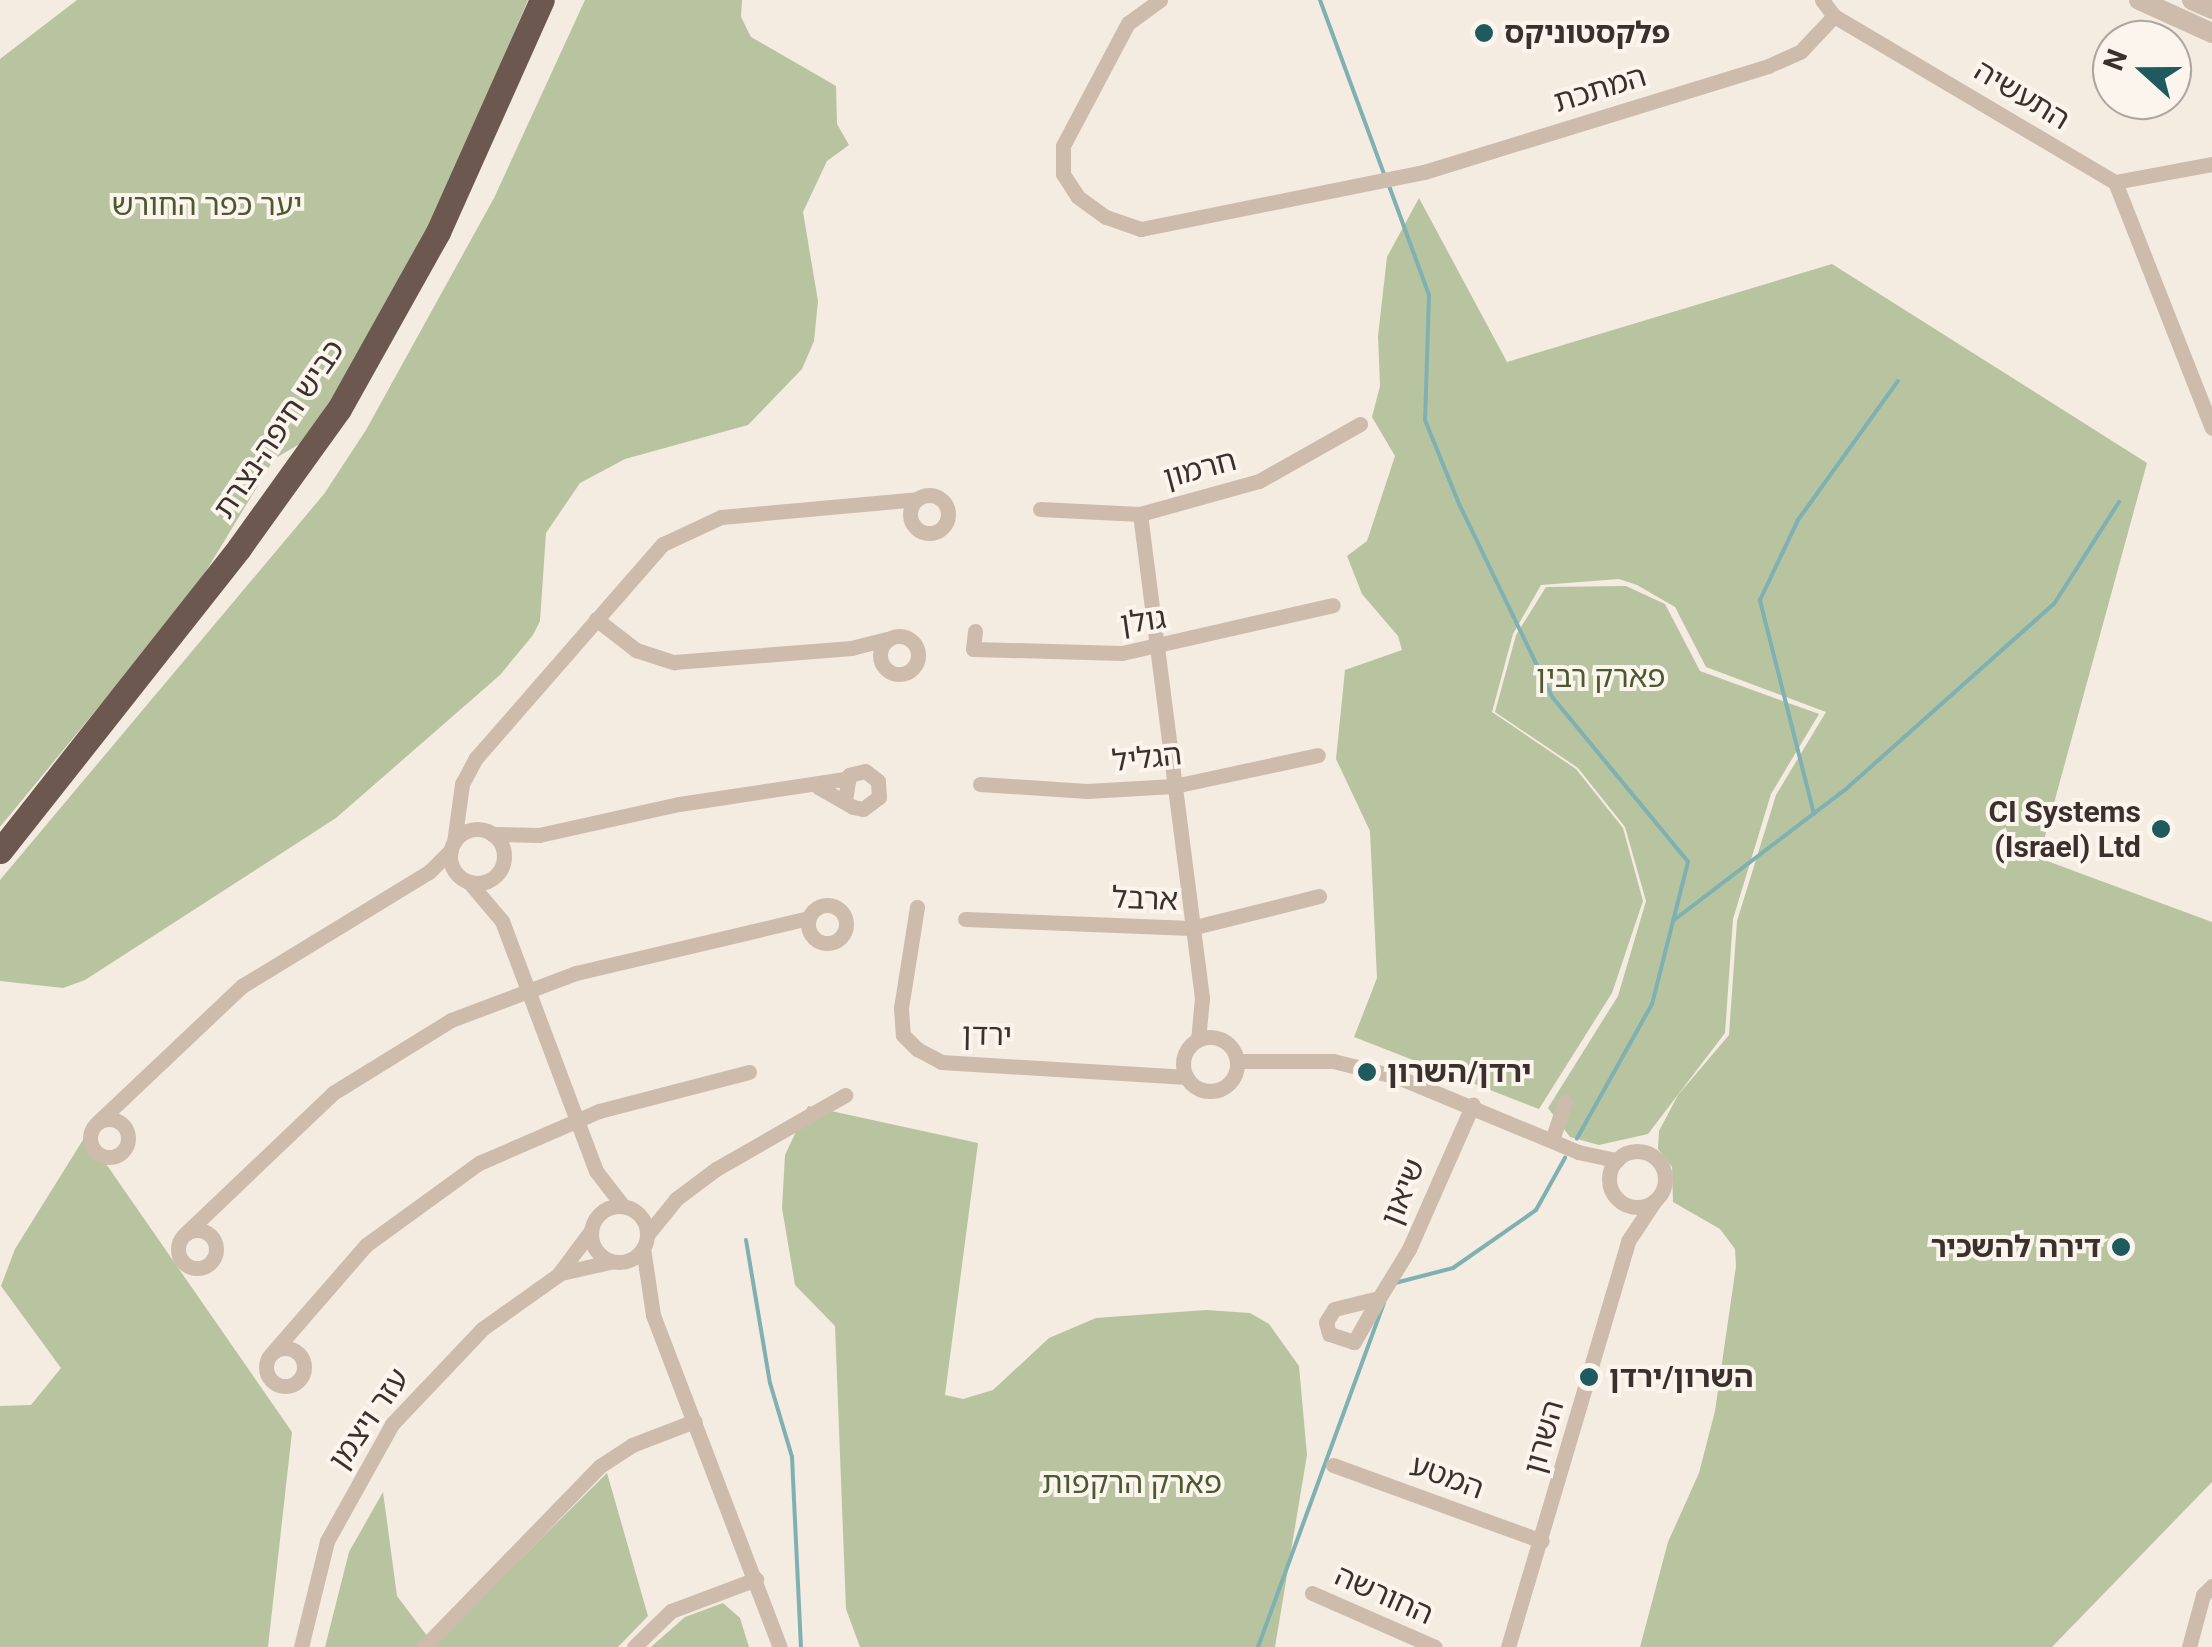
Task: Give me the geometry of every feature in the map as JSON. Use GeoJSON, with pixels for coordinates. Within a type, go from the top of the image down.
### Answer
{"type":"FeatureCollection","features":[{"type":"Feature","properties":{"kind":"highway","name":"כביש חיפה-נצרת"},"geometry":{"type":"LineString","coordinates":[[0,851],[238,548],[339,409],[438,232],[542,0]]}},
{"type":"Feature","properties":{"kind":"street","name":"המתכת"},"geometry":{"type":"LineString","coordinates":[[1160,0],[1128,23],[1063,146],[1063,174],[1078,197],[1106,217],[1141,229],[1424,172],[1768,66],[1801,51],[1834,16]]}},
{"type":"Feature","properties":{"kind":"street","name":"התעשיה"},"geometry":{"type":"LineString","coordinates":[[1822,0],[1834,16],[2114,182]]}},
{"type":"Feature","properties":{"kind":"street"},"geometry":{"type":"LineString","coordinates":[[2139,0],[2212,33]]}},
{"type":"Feature","properties":{"kind":"street"},"geometry":{"type":"LineString","coordinates":[[2192,0],[2212,9]]}},
{"type":"Feature","properties":{"kind":"street"},"geometry":{"type":"LineString","coordinates":[[2212,164],[2114,182],[2212,428]]}},
{"type":"Feature","properties":{"kind":"street","name":"חרמון"},"geometry":{"type":"LineString","coordinates":[[1040,509],[1140,514],[1258,481],[1360,424]]}},
{"type":"Feature","properties":{"kind":"street"},"geometry":{"type":"LineString","coordinates":[[502,921],[464,880],[452,846],[464,778],[663,544],[701,522],[742,513],[876,506],[938,498],[947,521],[926,533],[910,520],[876,506]]}},
{"type":"Feature","properties":{"kind":"street"},"geometry":{"type":"LineString","coordinates":[[910,520],[917,499]]}},
{"type":"Feature","properties":{"kind":"street"},"geometry":{"type":"LineString","coordinates":[[1140,514],[1202,998],[1237,1061],[1233,1078],[1215,1092],[1187,1077],[1202,998]]}},
{"type":"Feature","properties":{"kind":"street","name":"גולן"},"geometry":{"type":"LineString","coordinates":[[975,631],[973,649],[1050,656],[1157,650],[1333,605]]}},
{"type":"Feature","properties":{"kind":"street"},"geometry":{"type":"LineString","coordinates":[[596,619],[636,650],[674,662],[851,648],[887,640],[913,641],[917,662],[901,674],[851,648]]}},
{"type":"Feature","properties":{"kind":"street"},"geometry":{"type":"LineString","coordinates":[[882,662],[887,640]]}},
{"type":"Feature","properties":{"kind":"street","name":"הגליל"},"geometry":{"type":"LineString","coordinates":[[980,784],[1087,791],[1174,786],[1318,756]]}},
{"type":"Feature","properties":{"kind":"street"},"geometry":{"type":"LineString","coordinates":[[131,1088],[123,1125],[124,1150],[106,1157],[90,1144],[97,1123],[131,1088],[242,986],[398,891],[464,832],[543,834],[679,804],[816,787],[865,771],[880,791],[868,808],[816,787]]}},
{"type":"Feature","properties":{"kind":"street"},"geometry":{"type":"LineString","coordinates":[[464,778],[469,814],[488,832],[500,867],[502,921],[596,1170],[598,1215],[558,1274]]}},
{"type":"Feature","properties":{"kind":"street"},"geometry":{"type":"LineString","coordinates":[[845,779],[845,800]]}},
{"type":"Feature","properties":{"kind":"street"},"geometry":{"type":"LineString","coordinates":[[398,891],[445,876],[464,880],[500,867],[543,834]]}},
{"type":"Feature","properties":{"kind":"street","name":"ארבל"},"geometry":{"type":"LineString","coordinates":[[966,919],[1191,928],[1319,896]]}},
{"type":"Feature","properties":{"kind":"street"},"geometry":{"type":"LineString","coordinates":[[220,1196],[210,1213],[214,1256],[194,1268],[178,1254],[185,1234],[220,1196],[357,1075],[451,1020],[527,988],[672,947],[775,930],[831,905],[846,920],[839,939],[814,939],[775,930]]}},
{"type":"Feature","properties":{"kind":"street","name":"ירדן"},"geometry":{"type":"LineString","coordinates":[[917,907],[901,1008],[904,1034],[918,1050],[942,1062],[1148,1070],[1187,1077]]}},
{"type":"Feature","properties":{"kind":"street"},"geometry":{"type":"LineString","coordinates":[[808,918],[814,939]]}},
{"type":"Feature","properties":{"kind":"street"},"geometry":{"type":"LineString","coordinates":[[1192,1045],[1224,1041]]}},
{"type":"Feature","properties":{"kind":"street","name":"ירדן"},"geometry":{"type":"LineString","coordinates":[[1148,1070],[1192,1045]]}},
{"type":"Feature","properties":{"kind":"street"},"geometry":{"type":"LineString","coordinates":[[1237,1061],[1334,1061],[1473,1104],[1578,1152],[1616,1160],[1635,1150],[1660,1161],[1664,1188],[1654,1202],[1636,1208],[1621,1202],[1609,1182],[1578,1152]]}},
{"type":"Feature","properties":{"kind":"street"},"geometry":{"type":"LineString","coordinates":[[295,1325],[294,1350],[304,1368],[287,1386],[266,1372],[273,1352],[295,1325],[344,1267],[416,1204],[509,1147],[576,1118],[749,1072]]}},
{"type":"Feature","properties":{"kind":"street"},"geometry":{"type":"LineString","coordinates":[[558,1274],[615,1262],[645,1242],[676,1199],[758,1142],[845,1095]]}},
{"type":"Feature","properties":{"kind":"street"},"geometry":{"type":"LineString","coordinates":[[1552,1140],[1565,1102]]}},
{"type":"Feature","properties":{"kind":"street","name":"שיאון"},"geometry":{"type":"LineString","coordinates":[[1379,1298],[1409,1249],[1473,1104]]}},
{"type":"Feature","properties":{"kind":"street"},"geometry":{"type":"LineString","coordinates":[[97,1123],[123,1125]]}},
{"type":"Feature","properties":{"kind":"street"},"geometry":{"type":"LineString","coordinates":[[1609,1182],[1616,1160]]}},
{"type":"Feature","properties":{"kind":"street"},"geometry":{"type":"LineString","coordinates":[[596,1170],[629,1209],[645,1242],[648,1293],[780,1647]]}},
{"type":"Feature","properties":{"kind":"street"},"geometry":{"type":"LineString","coordinates":[[598,1215],[676,1199]]}},
{"type":"Feature","properties":{"kind":"street","name":"השרון"},"geometry":{"type":"LineString","coordinates":[[1621,1202],[1628,1241]]}},
{"type":"Feature","properties":{"kind":"street","name":"השרון"},"geometry":{"type":"LineString","coordinates":[[1508,1647],[1628,1241],[1654,1202]]}},
{"type":"Feature","properties":{"kind":"street"},"geometry":{"type":"LineString","coordinates":[[185,1234],[196,1230],[211,1236]]}},
{"type":"Feature","properties":{"kind":"street"},"geometry":{"type":"LineString","coordinates":[[590,1232],[595,1250],[615,1262],[648,1293]]}},
{"type":"Feature","properties":{"kind":"street","name":"עזר ויצמן"},"geometry":{"type":"LineString","coordinates":[[301,1647],[328,1540],[374,1450],[450,1359],[558,1274]]}},
{"type":"Feature","properties":{"kind":"street"},"geometry":{"type":"LineString","coordinates":[[273,1352],[294,1350]]}},
{"type":"Feature","properties":{"kind":"street"},"geometry":{"type":"LineString","coordinates":[[424,1647],[600,1466],[632,1446],[695,1421]]}},
{"type":"Feature","properties":{"kind":"street","name":"המטע"},"geometry":{"type":"LineString","coordinates":[[1334,1465],[1542,1541]]}},
{"type":"Feature","properties":{"kind":"street"},"geometry":{"type":"LineString","coordinates":[[634,1647],[671,1611],[756,1579]]}},
{"type":"Feature","properties":{"kind":"street"},"geometry":{"type":"LineString","coordinates":[[2188,1647],[2203,1594],[2212,1586]]}},
{"type":"Feature","properties":{"kind":"street","name":"החורשה"},"geometry":{"type":"LineString","coordinates":[[1312,1593],[1435,1647]]}},
{"type":"Feature","properties":{"kind":"green space","name":"יער כפר החורש"},"geometry":{"type":"Polygon","coordinates":[[[77,0],[528,0],[447,190],[367,344],[303,442],[274,459],[194,591],[0,827],[0,59],[77,0]]]}},
{"type":"Feature","properties":{"kind":"green space"},"geometry":{"type":"Polygon","coordinates":[[[585,0],[742,0],[741,17],[751,37],[836,86],[837,124],[849,145],[827,161],[803,212],[818,301],[814,341],[802,369],[748,425],[625,459],[580,483],[546,533],[540,621],[533,635],[500,675],[336,818],[85,980],[63,988],[0,981],[0,880],[324,494],[366,430],[494,198],[585,0]]]}},
{"type":"Feature","properties":{"kind":"green space"},"geometry":{"type":"Polygon","coordinates":[[[1419,198],[1507,362],[1832,264],[2147,463],[2039,858],[2212,922],[2212,1482],[2052,1647],[1640,1647],[1668,1542],[1699,1473],[1715,1411],[1736,1266],[1735,1249],[1720,1229],[1673,1202],[1672,1167],[1658,1149],[1659,1131],[1678,1095],[1729,1035],[1737,921],[1776,795],[1826,712],[1706,667],[1675,607],[1637,585],[1619,579],[1541,585],[1513,634],[1492,712],[1576,769],[1623,828],[1643,901],[1612,993],[1539,1109],[1354,1037],[1377,978],[1370,831],[1336,759],[1345,670],[1402,650],[1398,636],[1362,594],[1347,556],[1367,541],[1395,456],[1372,417],[1380,386],[1378,336],[1387,257],[1419,198]]]}},
{"type":"Feature","properties":{"kind":"green space","name":"פארק רבין"},"geometry":{"type":"Polygon","coordinates":[[[1626,586],[1665,604],[1700,671],[1819,714],[1771,794],[1733,919],[1725,1033],[1648,1134],[1599,1145],[1570,1137],[1548,1108],[1618,996],[1646,901],[1625,827],[1578,768],[1495,712],[1516,635],[1546,587],[1626,586]]]}},
{"type":"Feature","properties":{"kind":"green space","name":"פארק הרקפות"},"geometry":{"type":"Polygon","coordinates":[[[808,1106],[978,1143],[945,1395],[963,1399],[993,1390],[1049,1338],[1096,1318],[1206,1310],[1250,1313],[1269,1324],[1299,1366],[1307,1455],[1275,1647],[860,1647],[846,1609],[835,1326],[795,1285],[782,1208],[785,1155],[808,1106]]]}},
{"type":"Feature","properties":{"kind":"green space"},"geometry":{"type":"Polygon","coordinates":[[[86,1135],[292,1432],[268,1647],[0,1647],[0,1406],[31,1405],[61,1368],[1,1286],[15,1249],[86,1135]]]}},
{"type":"Feature","properties":{"kind":"green space"},"geometry":{"type":"Polygon","coordinates":[[[607,1473],[648,1616],[618,1647],[325,1647],[349,1552],[383,1492],[397,1596],[434,1645],[607,1473]]]}},
{"type":"Feature","properties":{"kind":"green space"},"geometry":{"type":"Polygon","coordinates":[[[723,1603],[740,1618],[749,1647],[651,1647],[685,1617],[723,1603]]]}},
{"type":"Feature","properties":{"kind":"waterway"},"geometry":{"type":"LineString","coordinates":[[1320,0],[1384,174]]}},
{"type":"Feature","properties":{"kind":"waterway"},"geometry":{"type":"LineString","coordinates":[[1388,183],[1429,295],[1425,420],[1460,506],[1553,698],[1688,862],[1652,1004],[1577,1138]]}},
{"type":"Feature","properties":{"kind":"waterway"},"geometry":{"type":"LineString","coordinates":[[1814,814],[1760,600],[1798,520],[1898,381]]}},
{"type":"Feature","properties":{"kind":"waterway"},"geometry":{"type":"LineString","coordinates":[[1674,920],[1846,789],[2054,604],[2119,502]]}},
{"type":"Feature","properties":{"kind":"waterway"},"geometry":{"type":"LineString","coordinates":[[1395,1283],[1453,1268],[1536,1210],[1565,1158]]}},
{"type":"Feature","properties":{"kind":"waterway"},"geometry":{"type":"LineString","coordinates":[[746,1240],[770,1383],[792,1457],[801,1647]]}},
{"type":"Feature","properties":{"kind":"waterway"},"geometry":{"type":"LineString","coordinates":[[1258,1647],[1384,1303]]}},
{"type":"Feature","properties":{"kind":"place","name":"פלקסטוניקס"},"geometry":{"type":"Point","coordinates":[1484,33]}},
{"type":"Feature","properties":{"kind":"place","name":"CI Systems (Israel) Ltd"},"geometry":{"type":"Point","coordinates":[2161,829]}},
{"type":"Feature","properties":{"kind":"place","name":"ירדן/השרון"},"geometry":{"type":"Point","coordinates":[1367,1072]}},
{"type":"Feature","properties":{"kind":"place","name":"דירה להשכיר"},"geometry":{"type":"Point","coordinates":[2121,1247]}},
{"type":"Feature","properties":{"kind":"place","name":"השרון/ירדן"},"geometry":{"type":"Point","coordinates":[1589,1377]}}]}
